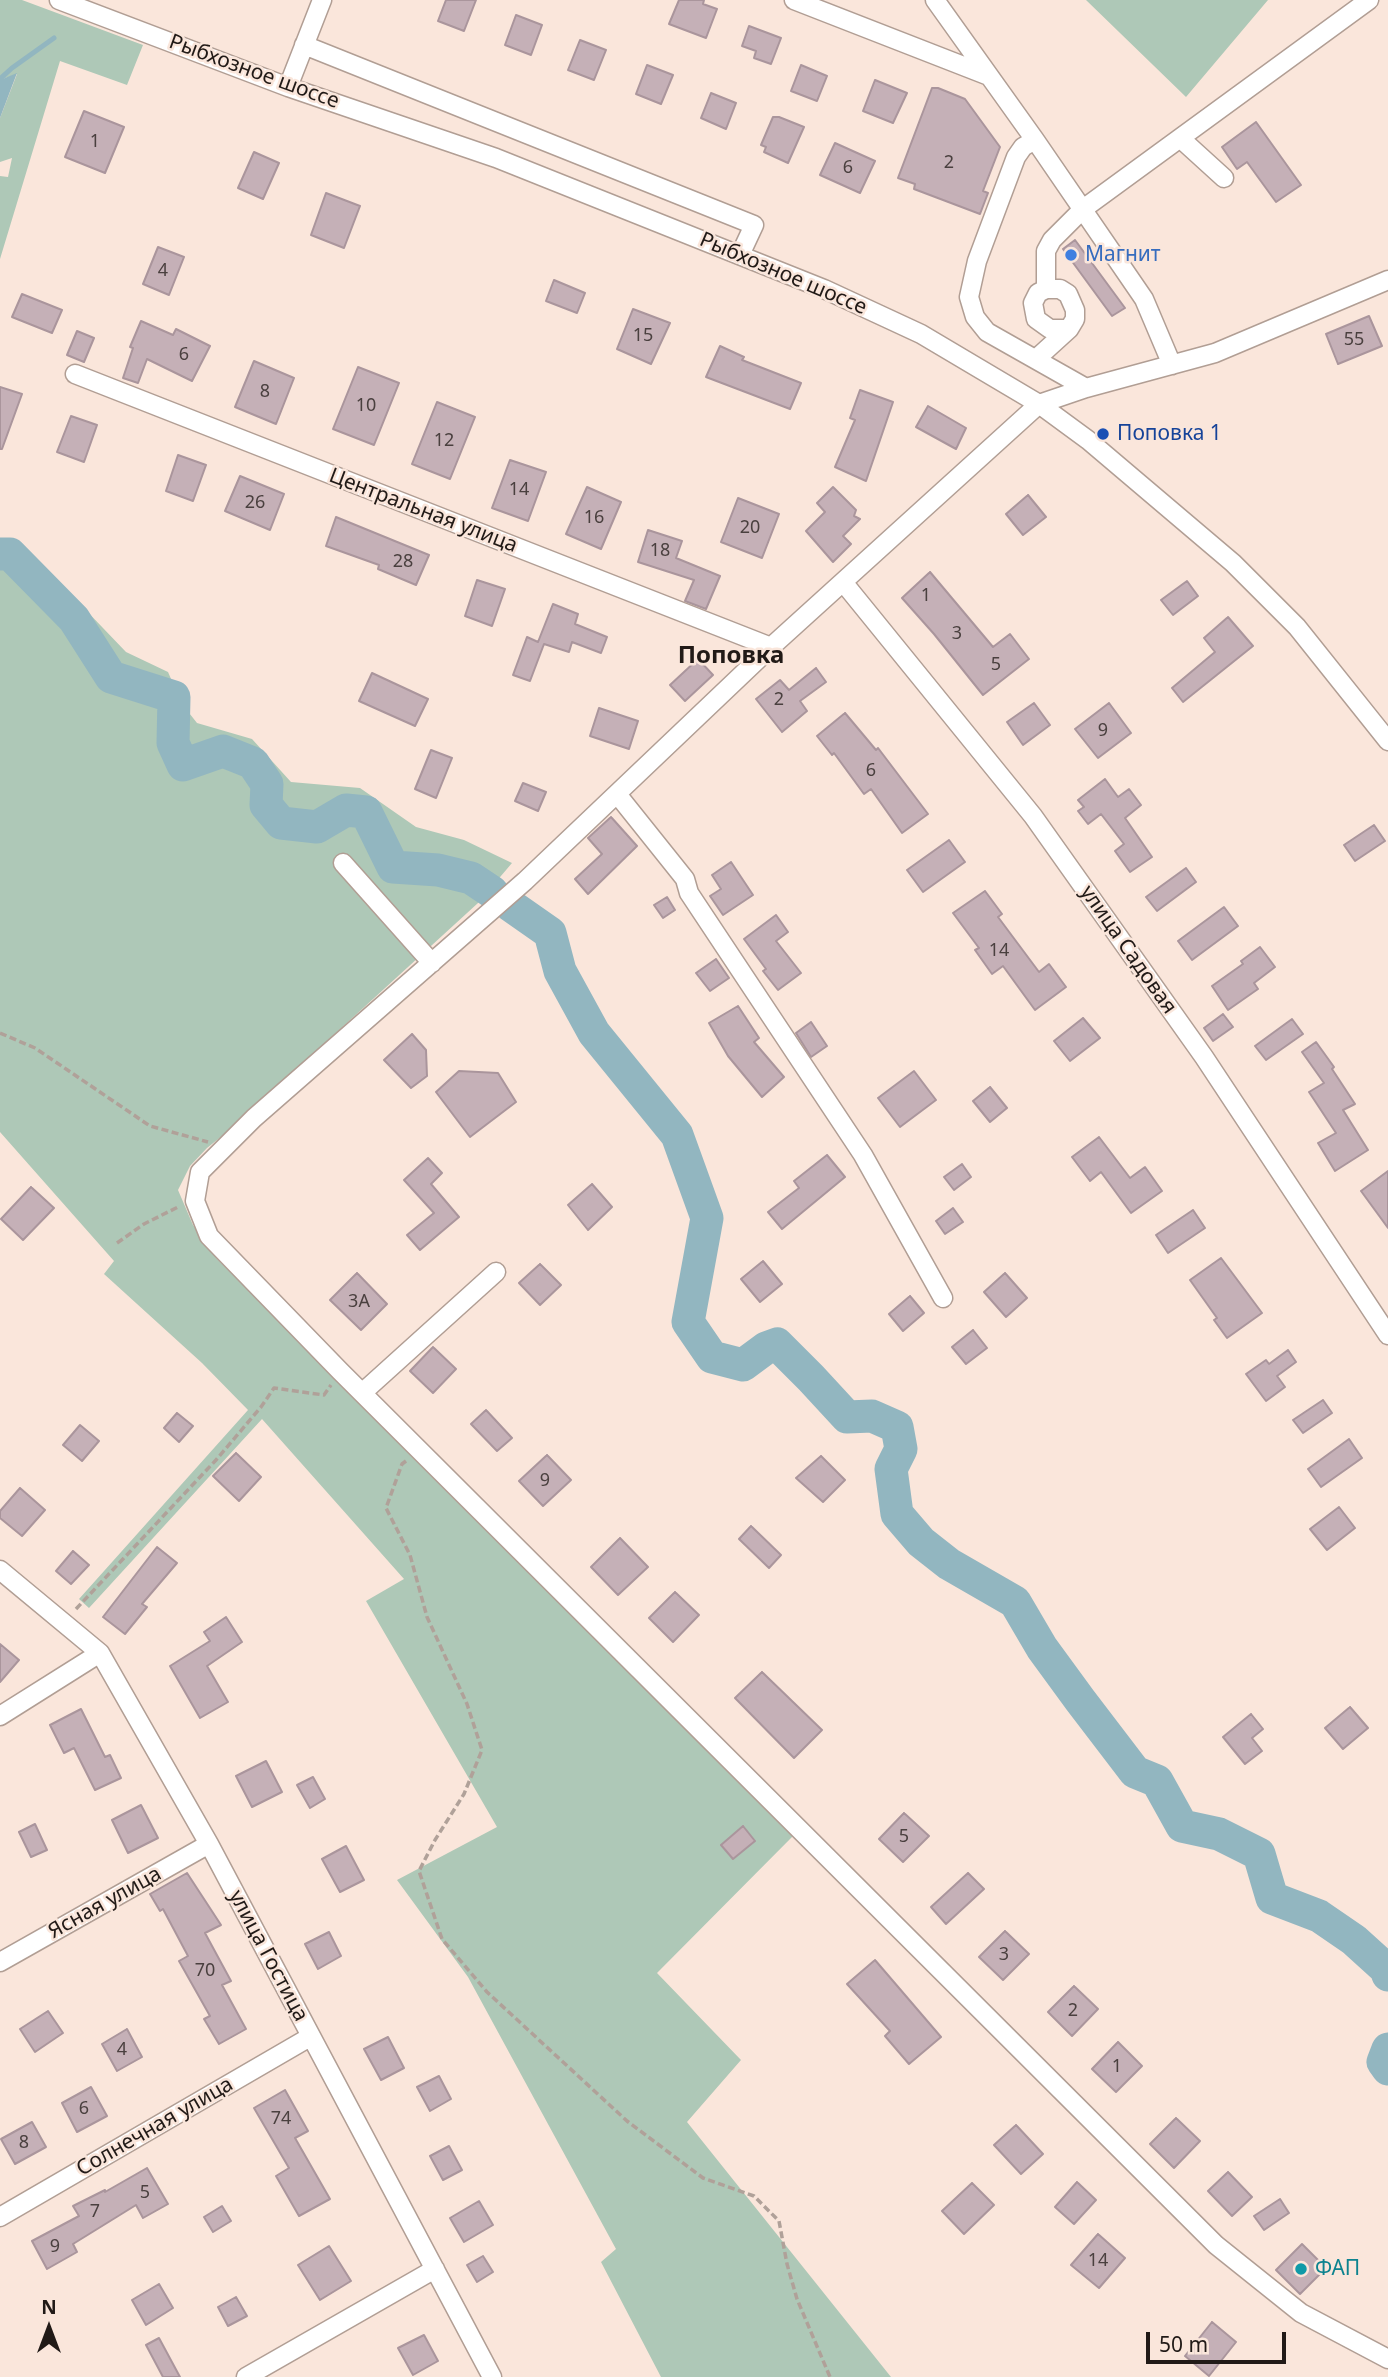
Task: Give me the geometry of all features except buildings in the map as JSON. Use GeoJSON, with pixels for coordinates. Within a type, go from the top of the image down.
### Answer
{"type":"FeatureCollection","features":[{"type":"Feature","properties":{"kind":"street","name":"Рыбхозное шоссе"},"geometry":{"type":"LineString","coordinates":[[59,0],[288,87],[496,158],[824,289],[922,334],[1039,404],[1088,440],[1233,563],[1297,627],[1388,741]]}},
{"type":"Feature","properties":{"kind":"street"},"geometry":{"type":"LineString","coordinates":[[288,87],[323,0]]}},
{"type":"Feature","properties":{"kind":"street"},"geometry":{"type":"LineString","coordinates":[[794,0],[989,76]]}},
{"type":"Feature","properties":{"kind":"street"},"geometry":{"type":"LineString","coordinates":[[935,0],[1144,299],[1172,365]]}},
{"type":"Feature","properties":{"kind":"street"},"geometry":{"type":"LineString","coordinates":[[1046,289],[1046,251],[1052,240],[1083,209],[1369,0]]}},
{"type":"Feature","properties":{"kind":"street"},"geometry":{"type":"LineString","coordinates":[[304,45],[754,225],[740,255]]}},
{"type":"Feature","properties":{"kind":"street"},"geometry":{"type":"LineString","coordinates":[[1180,138],[1224,178]]}},
{"type":"Feature","properties":{"kind":"street"},"geometry":{"type":"LineString","coordinates":[[1035,140],[1016,157],[978,261],[969,297],[975,317],[987,332],[1086,388]]}},
{"type":"Feature","properties":{"kind":"street"},"geometry":{"type":"LineString","coordinates":[[1388,281],[1215,353],[1086,388],[1039,404],[771,648],[525,881],[254,1118],[200,1172],[195,1201],[209,1236],[340,1371],[1216,2245],[1301,2313],[1388,2359]]}},
{"type":"Feature","properties":{"kind":"street"},"geometry":{"type":"LineString","coordinates":[[1036,359],[1069,329],[1074,319],[1073,302],[1068,294],[1060,289],[1046,289],[1038,293],[1032,303],[1036,319],[1050,329],[1069,329]]}},
{"type":"Feature","properties":{"kind":"street","name":"Центральная улица"},"geometry":{"type":"LineString","coordinates":[[75,374],[771,648]]}},
{"type":"Feature","properties":{"kind":"street","name":"улица Садовая"},"geometry":{"type":"LineString","coordinates":[[843,582],[1041,827],[1204,1057],[1388,1335]]}},
{"type":"Feature","properties":{"kind":"street"},"geometry":{"type":"LineString","coordinates":[[617,794],[685,878],[689,893],[863,1155],[943,1298]]}},
{"type":"Feature","properties":{"kind":"street"},"geometry":{"type":"LineString","coordinates":[[342,863],[432,963]]}},
{"type":"Feature","properties":{"kind":"street"},"geometry":{"type":"LineString","coordinates":[[362,1393],[496,1272]]}},
{"type":"Feature","properties":{"kind":"street","name":"улица Гостица"},"geometry":{"type":"LineString","coordinates":[[0,1570],[100,1653],[209,1844],[492,2377]]}},
{"type":"Feature","properties":{"kind":"street"},"geometry":{"type":"LineString","coordinates":[[0,1716],[100,1653]]}},
{"type":"Feature","properties":{"kind":"street","name":"Ясная улица"},"geometry":{"type":"LineString","coordinates":[[0,1962],[209,1844]]}},
{"type":"Feature","properties":{"kind":"street","name":"Солнечная улица"},"geometry":{"type":"LineString","coordinates":[[0,2217],[310,2038]]}},
{"type":"Feature","properties":{"kind":"street"},"geometry":{"type":"LineString","coordinates":[[246,2377],[435,2269]]}},
{"type":"Feature","properties":{"kind":"path"},"geometry":{"type":"LineString","coordinates":[[0,1033],[35,1048],[150,1126],[227,1147]]}},
{"type":"Feature","properties":{"kind":"path"},"geometry":{"type":"LineString","coordinates":[[117,1244],[144,1224],[183,1204],[195,1201]]}},
{"type":"Feature","properties":{"kind":"path"},"geometry":{"type":"LineString","coordinates":[[63,1622],[216,1460],[274,1388],[324,1395],[340,1371]]}},
{"type":"Feature","properties":{"kind":"path"},"geometry":{"type":"LineString","coordinates":[[419,1451],[402,1464],[386,1508],[410,1555],[427,1617],[467,1704],[482,1750],[464,1794],[419,1871],[442,1939],[487,1992],[627,2121],[702,2179],[754,2196],[779,2221],[797,2299],[830,2377]]}},
{"type":"Feature","properties":{"kind":"green space"},"geometry":{"type":"Polygon","coordinates":[[[0,0],[22,0],[143,45],[127,85],[60,61],[0,259],[0,176],[8,177],[12,158],[0,162],[0,118],[17,74],[0,80],[0,0]]]}},
{"type":"Feature","properties":{"kind":"green space"},"geometry":{"type":"Polygon","coordinates":[[[1086,0],[1268,0],[1186,97],[1086,0]]]}},
{"type":"Feature","properties":{"kind":"green space"},"geometry":{"type":"Polygon","coordinates":[[[0,549],[34,565],[57,580],[126,652],[168,672],[182,704],[197,723],[252,739],[291,782],[360,788],[416,827],[464,840],[512,863],[478,903],[207,1148],[190,1166],[178,1190],[193,1225],[217,1259],[366,1404],[793,1836],[657,1973],[741,2060],[687,2122],[891,2377],[661,2377],[601,2262],[616,2249],[468,1977],[397,1880],[497,1827],[366,1601],[404,1579],[262,1419],[89,1608],[79,1599],[248,1410],[202,1363],[104,1274],[114,1261],[0,1132],[0,549]]]}},
{"type":"Feature","properties":{"kind":"water"},"geometry":{"type":"Polygon","coordinates":[[[17,73],[0,118],[0,80],[17,73]]]}},
{"type":"Feature","properties":{"kind":"waterway"},"geometry":{"type":"LineString","coordinates":[[0,79],[54,38]]}},
{"type":"Feature","properties":{"kind":"waterway"},"geometry":{"type":"LineString","coordinates":[[0,554],[10,554],[74,619],[111,677],[174,697],[173,743],[183,765],[223,751],[253,763],[267,784],[266,805],[281,823],[317,827],[346,810],[366,812],[393,867],[438,870],[471,878],[492,892]]}},
{"type":"Feature","properties":{"kind":"waterway"},"geometry":{"type":"LineString","coordinates":[[510,905],[550,933],[560,971],[594,1033],[677,1135],[707,1218],[688,1322],[712,1357],[743,1365],[766,1348],[777,1344],[847,1417],[872,1416],[897,1427],[901,1449],[891,1469],[897,1514],[921,1542],[949,1564],[1015,1602],[1042,1648],[1135,1772],[1157,1781],[1182,1826],[1219,1834],[1259,1854],[1272,1898],[1319,1916],[1354,1940],[1386,1969],[1388,1975]]}},
{"type":"Feature","properties":{"kind":"waterway"},"geometry":{"type":"LineString","coordinates":[[1388,2049],[1383,2062],[1388,2069]]}},
{"type":"Feature","properties":{"kind":"place","name":"Магнит"},"geometry":{"type":"Point","coordinates":[1071,255]}},
{"type":"Feature","properties":{"kind":"place","name":"Поповка 1"},"geometry":{"type":"Point","coordinates":[1103,434]}},
{"type":"Feature","properties":{"kind":"place","name":"ФАП"},"geometry":{"type":"Point","coordinates":[1301,2269]}},
{"type":"Feature","properties":{"kind":"district","name":"Поповка"},"geometry":{"type":"Point","coordinates":[731,656]}}]}
